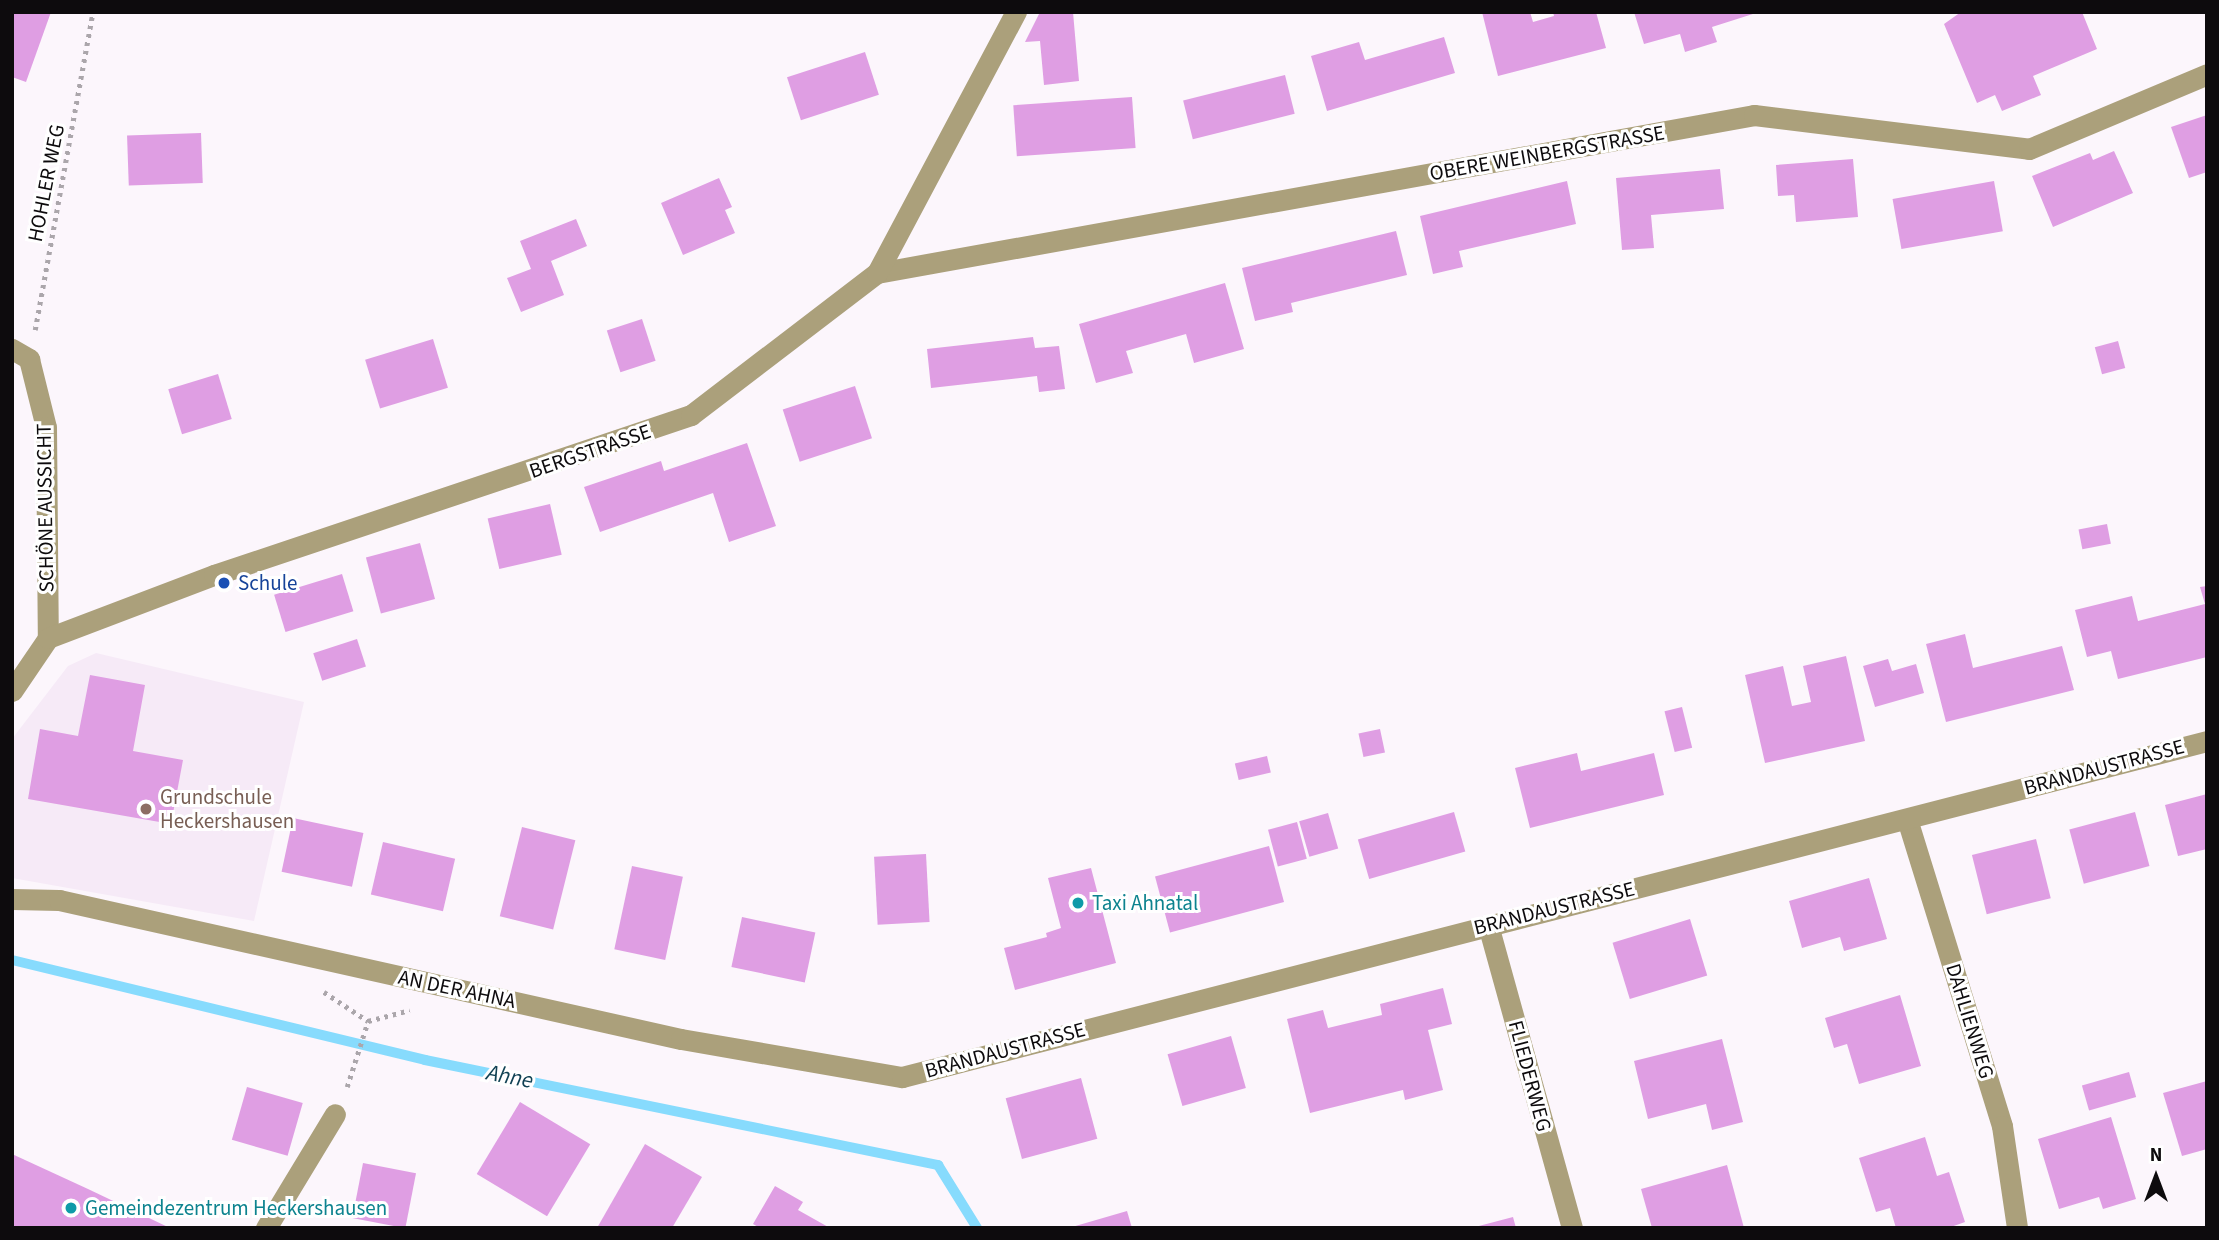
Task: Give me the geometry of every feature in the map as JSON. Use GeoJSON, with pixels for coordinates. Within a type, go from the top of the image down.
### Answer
{"type":"FeatureCollection","features":[{"type":"Feature","properties":{"kind":"street","name":"BERGSTRASSE"},"geometry":{"type":"LineString","coordinates":[[48,638],[214,575],[691,415],[877,273],[1016,12]]}},
{"type":"Feature","properties":{"kind":"street","name":"OBERE WEINBERGSTRASSE"},"geometry":{"type":"LineString","coordinates":[[877,273],[1754,116],[2029,149],[2207,74]]}},
{"type":"Feature","properties":{"kind":"street","name":"SCHÖNE AUSSICHT"},"geometry":{"type":"LineString","coordinates":[[21,354],[46,427],[48,638]]}},
{"type":"Feature","properties":{"kind":"street"},"geometry":{"type":"LineString","coordinates":[[12,691],[48,638]]}},
{"type":"Feature","properties":{"kind":"street","name":"BRANDAUSTRASSE"},"geometry":{"type":"LineString","coordinates":[[902,1077],[2207,741]]}},
{"type":"Feature","properties":{"kind":"street","name":"DAHLIENWEG"},"geometry":{"type":"LineString","coordinates":[[1907,819],[2002,1126],[2017,1228]]}},
{"type":"Feature","properties":{"kind":"street","name":"AN DER AHNA"},"geometry":{"type":"LineString","coordinates":[[12,899],[59,900],[681,1040],[902,1077]]}},
{"type":"Feature","properties":{"kind":"street","name":"FLIEDERWEG"},"geometry":{"type":"LineString","coordinates":[[1488,925],[1572,1228]]}},
{"type":"Feature","properties":{"kind":"street"},"geometry":{"type":"LineString","coordinates":[[265,1228],[335,1114]]}},
{"type":"Feature","properties":{"kind":"path","name":"HOHLER WEG"},"geometry":{"type":"LineString","coordinates":[[21,354],[93,12]]}},
{"type":"Feature","properties":{"kind":"path"},"geometry":{"type":"LineString","coordinates":[[354,1070],[368,1021]]}},
{"type":"Feature","properties":{"kind":"shaded area","name":"Grundschule Heckershausen"},"geometry":{"type":"Polygon","coordinates":[[[96,653],[304,702],[254,921],[12,878],[12,739],[68,666],[96,653]]]}},
{"type":"Feature","properties":{"kind":"building"},"geometry":{"type":"Polygon","coordinates":[[[12,12],[51,12],[26,82],[12,77],[12,12]]]}},
{"type":"Feature","properties":{"kind":"building"},"geometry":{"type":"Polygon","coordinates":[[[1040,12],[1073,12],[1079,81],[1044,85],[1040,41],[1025,42],[1040,12]]]}},
{"type":"Feature","properties":{"kind":"building"},"geometry":{"type":"Polygon","coordinates":[[[1482,12],[1530,12],[1533,22],[1554,16],[1553,12],[1596,12],[1606,48],[1498,76],[1482,12]]]}},
{"type":"Feature","properties":{"kind":"building"},"geometry":{"type":"Polygon","coordinates":[[[1634,12],[1756,13],[1712,27],[1717,42],[1685,52],[1680,34],[1644,44],[1634,12]]]}},
{"type":"Feature","properties":{"kind":"building"},"geometry":{"type":"Polygon","coordinates":[[[1961,12],[2082,12],[2097,49],[2033,76],[2041,95],[2002,111],[1995,95],[1977,103],[1944,24],[1961,12]]]}},
{"type":"Feature","properties":{"kind":"building"},"geometry":{"type":"Polygon","coordinates":[[[1444,37],[1455,73],[1327,111],[1311,56],[1359,42],[1365,60],[1444,37]]]}},
{"type":"Feature","properties":{"kind":"building"},"geometry":{"type":"Polygon","coordinates":[[[865,52],[879,95],[801,120],[787,77],[865,52]]]}},
{"type":"Feature","properties":{"kind":"building"},"geometry":{"type":"Polygon","coordinates":[[[1285,75],[1295,114],[1193,139],[1183,100],[1285,75]]]}},
{"type":"Feature","properties":{"kind":"building"},"geometry":{"type":"Polygon","coordinates":[[[1132,97],[1136,148],[1017,156],[1013,105],[1132,97]]]}},
{"type":"Feature","properties":{"kind":"building"},"geometry":{"type":"Polygon","coordinates":[[[2207,115],[2207,172],[2189,178],[2171,127],[2207,115]]]}},
{"type":"Feature","properties":{"kind":"building"},"geometry":{"type":"Polygon","coordinates":[[[201,133],[203,183],[129,186],[127,136],[201,133]]]}},
{"type":"Feature","properties":{"kind":"building"},"geometry":{"type":"Polygon","coordinates":[[[2114,151],[2133,193],[2053,227],[2032,176],[2090,153],[2093,160],[2114,151]]]}},
{"type":"Feature","properties":{"kind":"building"},"geometry":{"type":"Polygon","coordinates":[[[1853,159],[1858,217],[1796,222],[1794,195],[1778,196],[1776,165],[1853,159]]]}},
{"type":"Feature","properties":{"kind":"building"},"geometry":{"type":"Polygon","coordinates":[[[1720,169],[1724,209],[1651,215],[1654,248],[1622,250],[1616,178],[1720,169]]]}},
{"type":"Feature","properties":{"kind":"building"},"geometry":{"type":"Polygon","coordinates":[[[719,178],[732,207],[725,210],[735,233],[683,255],[661,203],[719,178]]]}},
{"type":"Feature","properties":{"kind":"building"},"geometry":{"type":"Polygon","coordinates":[[[1567,181],[1576,224],[1459,251],[1463,267],[1433,274],[1420,216],[1567,181]]]}},
{"type":"Feature","properties":{"kind":"building"},"geometry":{"type":"Polygon","coordinates":[[[1994,181],[2003,231],[1901,249],[1893,199],[1994,181]]]}},
{"type":"Feature","properties":{"kind":"building"},"geometry":{"type":"Polygon","coordinates":[[[576,219],[587,246],[551,261],[564,295],[521,312],[507,278],[531,269],[520,241],[576,219]]]}},
{"type":"Feature","properties":{"kind":"building"},"geometry":{"type":"Polygon","coordinates":[[[1396,231],[1407,275],[1291,303],[1293,312],[1255,321],[1242,268],[1396,231]]]}},
{"type":"Feature","properties":{"kind":"building"},"geometry":{"type":"Polygon","coordinates":[[[1225,283],[1244,349],[1194,363],[1186,334],[1126,351],[1133,373],[1096,383],[1079,324],[1225,283]]]}},
{"type":"Feature","properties":{"kind":"building"},"geometry":{"type":"Polygon","coordinates":[[[642,319],[656,361],[620,372],[607,330],[642,319]]]}},
{"type":"Feature","properties":{"kind":"building"},"geometry":{"type":"Polygon","coordinates":[[[1033,337],[1035,348],[1059,346],[1065,389],[1039,392],[1037,376],[931,388],[927,349],[1033,337]]]}},
{"type":"Feature","properties":{"kind":"building"},"geometry":{"type":"Polygon","coordinates":[[[433,339],[448,388],[380,409],[365,360],[433,339]]]}},
{"type":"Feature","properties":{"kind":"building"},"geometry":{"type":"Polygon","coordinates":[[[2118,341],[2125,368],[2102,374],[2095,347],[2118,341]]]}},
{"type":"Feature","properties":{"kind":"building"},"geometry":{"type":"Polygon","coordinates":[[[218,374],[232,419],[182,434],[168,389],[218,374]]]}},
{"type":"Feature","properties":{"kind":"building"},"geometry":{"type":"Polygon","coordinates":[[[855,386],[872,438],[800,462],[783,409],[855,386]]]}},
{"type":"Feature","properties":{"kind":"building"},"geometry":{"type":"Polygon","coordinates":[[[747,443],[776,526],[729,542],[713,493],[600,532],[584,487],[661,461],[664,471],[747,443]]]}},
{"type":"Feature","properties":{"kind":"building"},"geometry":{"type":"Polygon","coordinates":[[[550,504],[562,555],[499,569],[488,518],[550,504]]]}},
{"type":"Feature","properties":{"kind":"building"},"geometry":{"type":"Polygon","coordinates":[[[2107,524],[2111,544],[2082,549],[2079,530],[2107,524]]]}},
{"type":"Feature","properties":{"kind":"building"},"geometry":{"type":"Polygon","coordinates":[[[420,543],[435,599],[381,614],[366,557],[420,543]]]}},
{"type":"Feature","properties":{"kind":"building"},"geometry":{"type":"Polygon","coordinates":[[[342,574],[353,611],[286,632],[274,595],[342,574]]]}},
{"type":"Feature","properties":{"kind":"building"},"geometry":{"type":"Polygon","coordinates":[[[2207,586],[2207,657],[2118,679],[2111,651],[2087,657],[2075,610],[2132,596],[2138,621],[2205,604],[2200,587],[2207,586]]]}},
{"type":"Feature","properties":{"kind":"building"},"geometry":{"type":"Polygon","coordinates":[[[1965,634],[1973,668],[2062,646],[2074,690],[1946,722],[1926,644],[1965,634]]]}},
{"type":"Feature","properties":{"kind":"building"},"geometry":{"type":"Polygon","coordinates":[[[357,639],[366,667],[322,681],[313,653],[357,639]]]}},
{"type":"Feature","properties":{"kind":"building"},"geometry":{"type":"Polygon","coordinates":[[[1846,656],[1865,741],[1765,763],[1745,675],[1783,666],[1792,706],[1811,702],[1803,666],[1846,656]]]}},
{"type":"Feature","properties":{"kind":"building"},"geometry":{"type":"Polygon","coordinates":[[[1888,659],[1892,671],[1916,664],[1924,693],[1875,707],[1863,666],[1888,659]]]}},
{"type":"Feature","properties":{"kind":"building","name":"Grundschule Heckershausen"},"geometry":{"type":"Polygon","coordinates":[[[90,675],[145,685],[133,751],[183,760],[171,824],[28,799],[40,729],[78,736],[90,675]]]}},
{"type":"Feature","properties":{"kind":"building"},"geometry":{"type":"Polygon","coordinates":[[[1682,707],[1692,748],[1675,752],[1665,711],[1682,707]]]}},
{"type":"Feature","properties":{"kind":"building"},"geometry":{"type":"Polygon","coordinates":[[[1380,729],[1385,752],[1363,757],[1358,734],[1380,729]]]}},
{"type":"Feature","properties":{"kind":"building"},"geometry":{"type":"Polygon","coordinates":[[[1577,753],[1581,771],[1654,753],[1664,795],[1530,828],[1515,768],[1577,753]]]}},
{"type":"Feature","properties":{"kind":"building"},"geometry":{"type":"Polygon","coordinates":[[[1267,756],[1271,773],[1239,780],[1235,763],[1267,756]]]}},
{"type":"Feature","properties":{"kind":"building"},"geometry":{"type":"Polygon","coordinates":[[[2207,794],[2207,849],[2178,856],[2165,805],[2207,794]]]}},
{"type":"Feature","properties":{"kind":"building"},"geometry":{"type":"Polygon","coordinates":[[[1454,812],[1465,851],[1369,879],[1358,840],[1454,812]]]}},
{"type":"Feature","properties":{"kind":"building"},"geometry":{"type":"Polygon","coordinates":[[[2135,812],[2149,866],[2084,884],[2069,830],[2135,812]]]}},
{"type":"Feature","properties":{"kind":"building"},"geometry":{"type":"Polygon","coordinates":[[[1328,813],[1338,849],[1309,857],[1299,821],[1328,813]]]}},
{"type":"Feature","properties":{"kind":"building"},"geometry":{"type":"Polygon","coordinates":[[[293,818],[363,833],[352,887],[282,872],[293,818]]]}},
{"type":"Feature","properties":{"kind":"building"},"geometry":{"type":"Polygon","coordinates":[[[1297,822],[1307,859],[1278,866],[1268,830],[1297,822]]]}},
{"type":"Feature","properties":{"kind":"building"},"geometry":{"type":"Polygon","coordinates":[[[522,827],[575,840],[553,930],[500,916],[522,827]]]}},
{"type":"Feature","properties":{"kind":"building"},"geometry":{"type":"Polygon","coordinates":[[[2036,839],[2051,898],[1987,914],[1972,855],[2036,839]]]}},
{"type":"Feature","properties":{"kind":"building"},"geometry":{"type":"Polygon","coordinates":[[[383,842],[455,859],[443,911],[371,895],[383,842]]]}},
{"type":"Feature","properties":{"kind":"building"},"geometry":{"type":"Polygon","coordinates":[[[1269,846],[1284,902],[1170,933],[1155,877],[1269,846]]]}},
{"type":"Feature","properties":{"kind":"building"},"geometry":{"type":"Polygon","coordinates":[[[926,854],[930,922],[878,925],[874,857],[926,854]]]}},
{"type":"Feature","properties":{"kind":"building"},"geometry":{"type":"Polygon","coordinates":[[[632,866],[683,877],[665,960],[614,949],[632,866]]]}},
{"type":"Feature","properties":{"kind":"building","name":"Taxi Ahnatal"},"geometry":{"type":"Polygon","coordinates":[[[1091,868],[1116,963],[1015,990],[1004,948],[1047,937],[1046,933],[1061,928],[1048,878],[1091,868]]]}},
{"type":"Feature","properties":{"kind":"building"},"geometry":{"type":"Polygon","coordinates":[[[1869,878],[1887,939],[1844,951],[1840,937],[1802,948],[1789,901],[1869,878]]]}},
{"type":"Feature","properties":{"kind":"building"},"geometry":{"type":"Polygon","coordinates":[[[742,917],[815,933],[805,982],[731,967],[742,917]]]}},
{"type":"Feature","properties":{"kind":"building"},"geometry":{"type":"Polygon","coordinates":[[[1690,919],[1707,975],[1630,999],[1613,943],[1690,919]]]}},
{"type":"Feature","properties":{"kind":"building"},"geometry":{"type":"Polygon","coordinates":[[[1443,988],[1452,1024],[1428,1030],[1443,1090],[1405,1100],[1403,1090],[1310,1113],[1287,1019],[1323,1010],[1328,1028],[1382,1015],[1380,1004],[1443,988]]]}},
{"type":"Feature","properties":{"kind":"building"},"geometry":{"type":"Polygon","coordinates":[[[1900,995],[1921,1066],[1859,1084],[1847,1044],[1834,1048],[1825,1018],[1900,995]]]}},
{"type":"Feature","properties":{"kind":"building"},"geometry":{"type":"Polygon","coordinates":[[[1231,1036],[1246,1088],[1182,1106],[1168,1054],[1231,1036]]]}},
{"type":"Feature","properties":{"kind":"building"},"geometry":{"type":"Polygon","coordinates":[[[1722,1039],[1743,1122],[1712,1130],[1706,1104],[1648,1119],[1634,1061],[1722,1039]]]}},
{"type":"Feature","properties":{"kind":"building"},"geometry":{"type":"Polygon","coordinates":[[[2129,1072],[2136,1097],[2089,1110],[2082,1086],[2129,1072]]]}},
{"type":"Feature","properties":{"kind":"building"},"geometry":{"type":"Polygon","coordinates":[[[1081,1078],[1097,1139],[1022,1159],[1006,1098],[1081,1078]]]}},
{"type":"Feature","properties":{"kind":"building"},"geometry":{"type":"Polygon","coordinates":[[[2207,1081],[2207,1149],[2182,1156],[2163,1093],[2207,1081]]]}},
{"type":"Feature","properties":{"kind":"building"},"geometry":{"type":"Polygon","coordinates":[[[247,1087],[303,1103],[288,1156],[232,1140],[247,1087]]]}},
{"type":"Feature","properties":{"kind":"building"},"geometry":{"type":"Polygon","coordinates":[[[520,1102],[590,1144],[547,1216],[477,1174],[520,1102]]]}},
{"type":"Feature","properties":{"kind":"building"},"geometry":{"type":"Polygon","coordinates":[[[2111,1117],[2136,1199],[2103,1209],[2099,1197],[2059,1209],[2038,1139],[2111,1117]]]}},
{"type":"Feature","properties":{"kind":"building"},"geometry":{"type":"Polygon","coordinates":[[[1925,1137],[1937,1176],[1949,1172],[1965,1222],[1948,1228],[1896,1228],[1890,1208],[1876,1212],[1859,1158],[1925,1137]]]}},
{"type":"Feature","properties":{"kind":"building"},"geometry":{"type":"Polygon","coordinates":[[[645,1144],[702,1177],[672,1228],[597,1228],[645,1144]]]}},
{"type":"Feature","properties":{"kind":"building","name":"Gemeindezentrum Heckershausen"},"geometry":{"type":"Polygon","coordinates":[[[12,1154],[88,1189],[170,1228],[12,1228],[12,1154]]]}},
{"type":"Feature","properties":{"kind":"building"},"geometry":{"type":"Polygon","coordinates":[[[363,1163],[416,1173],[405,1228],[352,1218],[363,1163]]]}},
{"type":"Feature","properties":{"kind":"building"},"geometry":{"type":"Polygon","coordinates":[[[1727,1165],[1744,1228],[1652,1228],[1641,1189],[1727,1165]]]}},
{"type":"Feature","properties":{"kind":"building"},"geometry":{"type":"Polygon","coordinates":[[[775,1186],[803,1202],[798,1210],[830,1228],[760,1228],[753,1224],[775,1186]]]}},
{"type":"Feature","properties":{"kind":"building"},"geometry":{"type":"Polygon","coordinates":[[[1127,1211],[1132,1228],[1072,1228],[1072,1227],[1127,1211]]]}},
{"type":"Feature","properties":{"kind":"building"},"geometry":{"type":"Polygon","coordinates":[[[1513,1217],[1516,1228],[1475,1228],[1475,1227],[1513,1217]]]}},
{"type":"Feature","properties":{"kind":"waterway","name":"Ahne"},"geometry":{"type":"LineString","coordinates":[[12,960],[425,1060],[938,1165],[977,1228]]}},
{"type":"Feature","properties":{"kind":"place","name":"Schule"},"geometry":{"type":"Point","coordinates":[224,583]}},
{"type":"Feature","properties":{"kind":"place","name":"Grundschule Heckershausen"},"geometry":{"type":"Point","coordinates":[146,809]}},
{"type":"Feature","properties":{"kind":"place","name":"Taxi Ahnatal"},"geometry":{"type":"Point","coordinates":[1078,903]}},
{"type":"Feature","properties":{"kind":"place","name":"Gemeindezentrum Heckershausen"},"geometry":{"type":"Point","coordinates":[71,1208]}}]}
